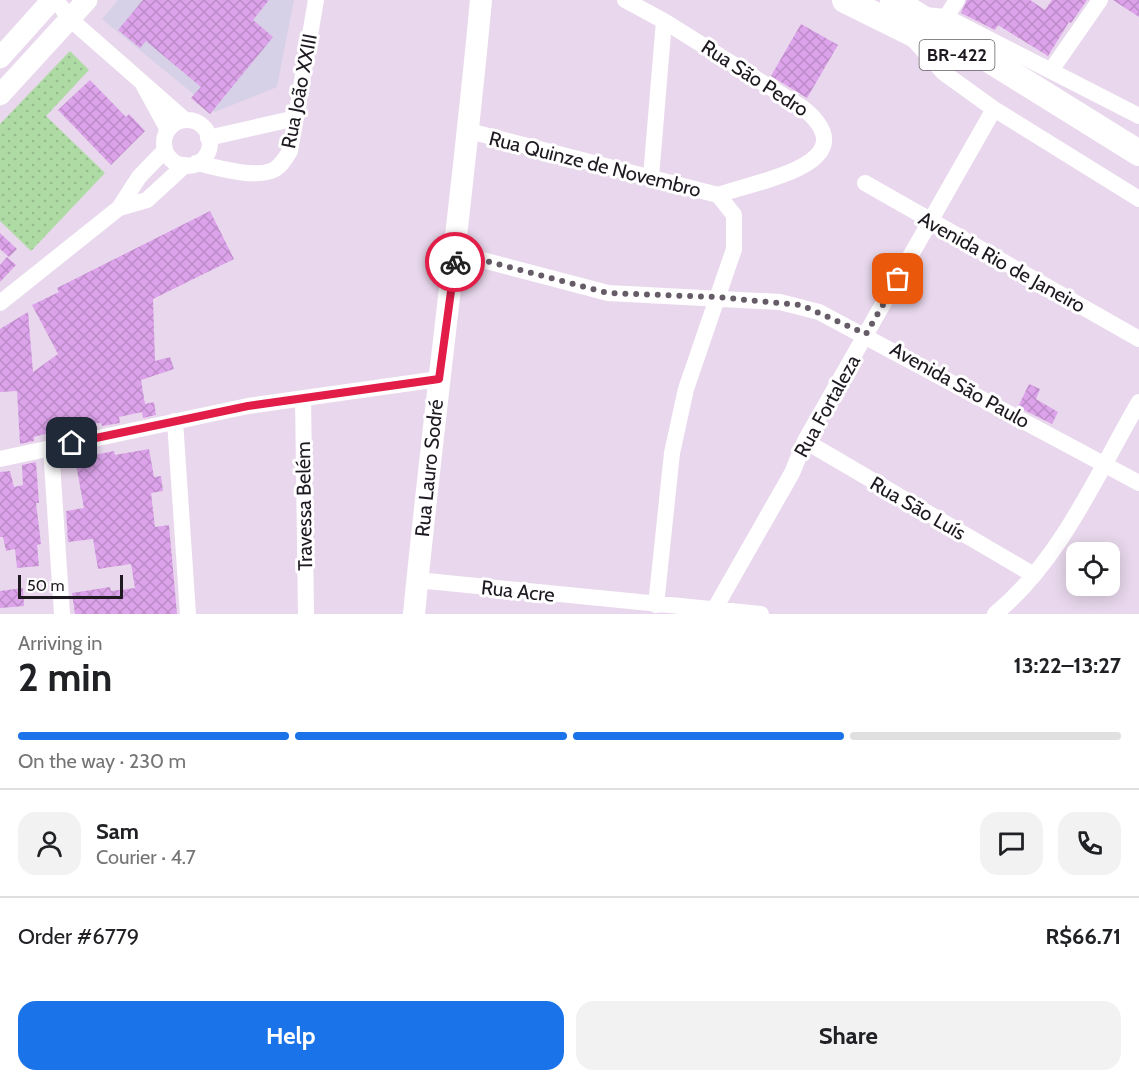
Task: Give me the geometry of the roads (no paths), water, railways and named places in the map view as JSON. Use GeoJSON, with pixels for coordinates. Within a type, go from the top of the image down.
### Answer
{"type":"FeatureCollection","features":[{"type":"Feature","properties":{"kind":"main road","name":"Rua Lauro Sodré"},"geometry":{"type":"LineString","coordinates":[[414,614],[439,379],[456,253],[481,0]]}},
{"type":"Feature","properties":{"kind":"main road","name":"BR-422"},"geometry":{"type":"LineString","coordinates":[[845,0],[910,22],[1069,110],[1139,153]]}},
{"type":"Feature","properties":{"kind":"main road","name":"BR-422"},"geometry":{"type":"LineString","coordinates":[[893,0],[910,22]]}},
{"type":"Feature","properties":{"kind":"street"},"geometry":{"type":"LineString","coordinates":[[0,58],[54,0],[70,19],[144,86],[162,98],[185,120],[201,125],[208,138],[208,151],[147,200],[119,208]]}},
{"type":"Feature","properties":{"kind":"street"},"geometry":{"type":"LineString","coordinates":[[0,95],[87,0]]}},
{"type":"Feature","properties":{"kind":"street","name":"Rua João XXIII"},"geometry":{"type":"LineString","coordinates":[[191,164],[243,171],[271,171],[281,165],[290,151],[316,0]]}},
{"type":"Feature","properties":{"kind":"street","name":"Rua São Pedro"},"geometry":{"type":"LineString","coordinates":[[626,0],[664,21],[803,108],[815,117],[822,129],[823,152],[801,169],[718,195]]}},
{"type":"Feature","properties":{"kind":"street"},"geometry":{"type":"LineString","coordinates":[[946,17],[957,0]]}},
{"type":"Feature","properties":{"kind":"street"},"geometry":{"type":"LineString","coordinates":[[1052,69],[1100,0]]}},
{"type":"Feature","properties":{"kind":"street"},"geometry":{"type":"LineString","coordinates":[[1139,116],[1052,69],[946,17],[910,22],[944,73],[994,109],[1139,199]]}},
{"type":"Feature","properties":{"kind":"street"},"geometry":{"type":"LineString","coordinates":[[651,177],[664,21]]}},
{"type":"Feature","properties":{"kind":"street"},"geometry":{"type":"LineString","coordinates":[[144,86],[168,130]]}},
{"type":"Feature","properties":{"kind":"street","name":"Rua Fortaleza"},"geometry":{"type":"LineString","coordinates":[[714,610],[792,473],[805,441],[994,109]]}},
{"type":"Feature","properties":{"kind":"street"},"geometry":{"type":"LineString","coordinates":[[208,138],[296,118]]}},
{"type":"Feature","properties":{"kind":"street"},"geometry":{"type":"LineString","coordinates":[[185,120],[174,123],[168,130],[164,141],[165,150],[172,160],[191,164]]}},
{"type":"Feature","properties":{"kind":"street","name":"Rua Quinze de Novembro"},"geometry":{"type":"LineString","coordinates":[[469,131],[718,195],[734,215],[734,249],[686,388],[672,453],[656,605]]}},
{"type":"Feature","properties":{"kind":"street"},"geometry":{"type":"LineString","coordinates":[[0,303],[119,208],[140,177],[165,150]]}},
{"type":"Feature","properties":{"kind":"street","name":"Avenida Rio de Janeiro"},"geometry":{"type":"LineString","coordinates":[[865,183],[931,223],[1139,339]]}},
{"type":"Feature","properties":{"kind":"street","name":"Avenida São Paulo"},"geometry":{"type":"LineString","coordinates":[[456,253],[608,293],[716,297],[801,305],[866,334],[1139,483]]}},
{"type":"Feature","properties":{"kind":"street"},"geometry":{"type":"LineString","coordinates":[[0,459],[175,421],[303,398],[439,379]]}},
{"type":"Feature","properties":{"kind":"street","name":"Travessa Belém"},"geometry":{"type":"LineString","coordinates":[[303,398],[306,614]]}},
{"type":"Feature","properties":{"kind":"street"},"geometry":{"type":"LineString","coordinates":[[995,614],[1032,574],[1065,532],[1139,402]]}},
{"type":"Feature","properties":{"kind":"street"},"geometry":{"type":"LineString","coordinates":[[175,421],[188,614]]}},
{"type":"Feature","properties":{"kind":"street","name":"Rua São Luís"},"geometry":{"type":"LineString","coordinates":[[805,441],[1032,574]]}},
{"type":"Feature","properties":{"kind":"street"},"geometry":{"type":"LineString","coordinates":[[51,448],[62,614]]}},
{"type":"Feature","properties":{"kind":"street","name":"Rua Acre"},"geometry":{"type":"LineString","coordinates":[[417,580],[761,614]]}}]}
